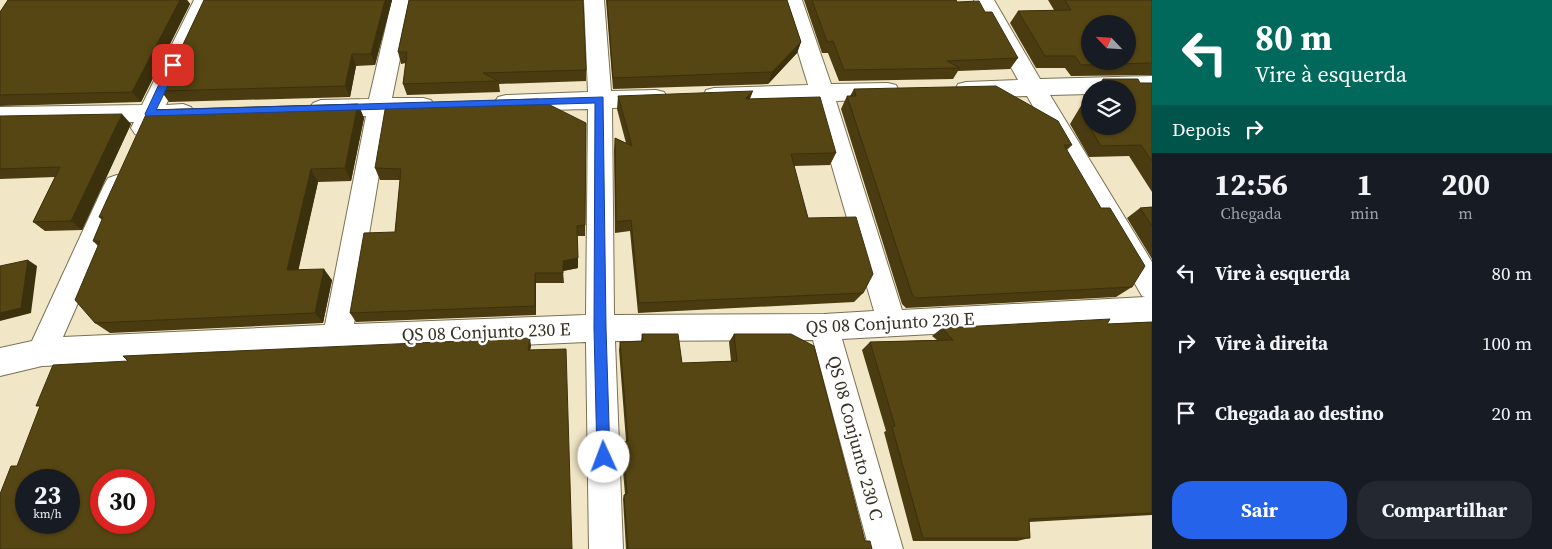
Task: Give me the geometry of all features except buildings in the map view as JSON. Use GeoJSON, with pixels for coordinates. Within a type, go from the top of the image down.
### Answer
{"type":"FeatureCollection","features":[{"type":"Feature","properties":{"kind":"street"},"geometry":{"type":"LineString","coordinates":[[42,352],[149,114],[204,0]]}},
{"type":"Feature","properties":{"kind":"street"},"geometry":{"type":"LineString","coordinates":[[337,338],[379,107],[402,0]]}},
{"type":"Feature","properties":{"kind":"street"},"geometry":{"type":"LineString","coordinates":[[594,0],[600,100],[600,328],[606,549]]}},
{"type":"Feature","properties":{"kind":"street"},"geometry":{"type":"LineString","coordinates":[[792,0],[892,323]]}},
{"type":"Feature","properties":{"kind":"street"},"geometry":{"type":"LineString","coordinates":[[984,0],[1034,89],[1152,287]]}},
{"type":"Feature","properties":{"kind":"street"},"geometry":{"type":"LineString","coordinates":[[947,90],[1034,89],[1152,84]]}},
{"type":"Feature","properties":{"kind":"street"},"geometry":{"type":"LineString","coordinates":[[485,104],[822,92],[909,91]]}},
{"type":"Feature","properties":{"kind":"street"},"geometry":{"type":"LineString","coordinates":[[299,109],[446,105]]}},
{"type":"Feature","properties":{"kind":"street"},"geometry":{"type":"LineString","coordinates":[[0,116],[209,112]]}},
{"type":"Feature","properties":{"kind":"street","name":"QS 08 Conjunto 230 E"},"geometry":{"type":"LineString","coordinates":[[0,362],[42,352],[337,338],[600,328],[824,328],[1152,309]]}},
{"type":"Feature","properties":{"kind":"street","name":"QS 08 Conjunto 230 C"},"geometry":{"type":"LineString","coordinates":[[824,328],[886,549]]}},
{"type":"Feature","properties":{"kind":"route"},"geometry":{"type":"LineString","coordinates":[[173,65],[149,114],[600,100],[600,328],[604,457]]}}]}
